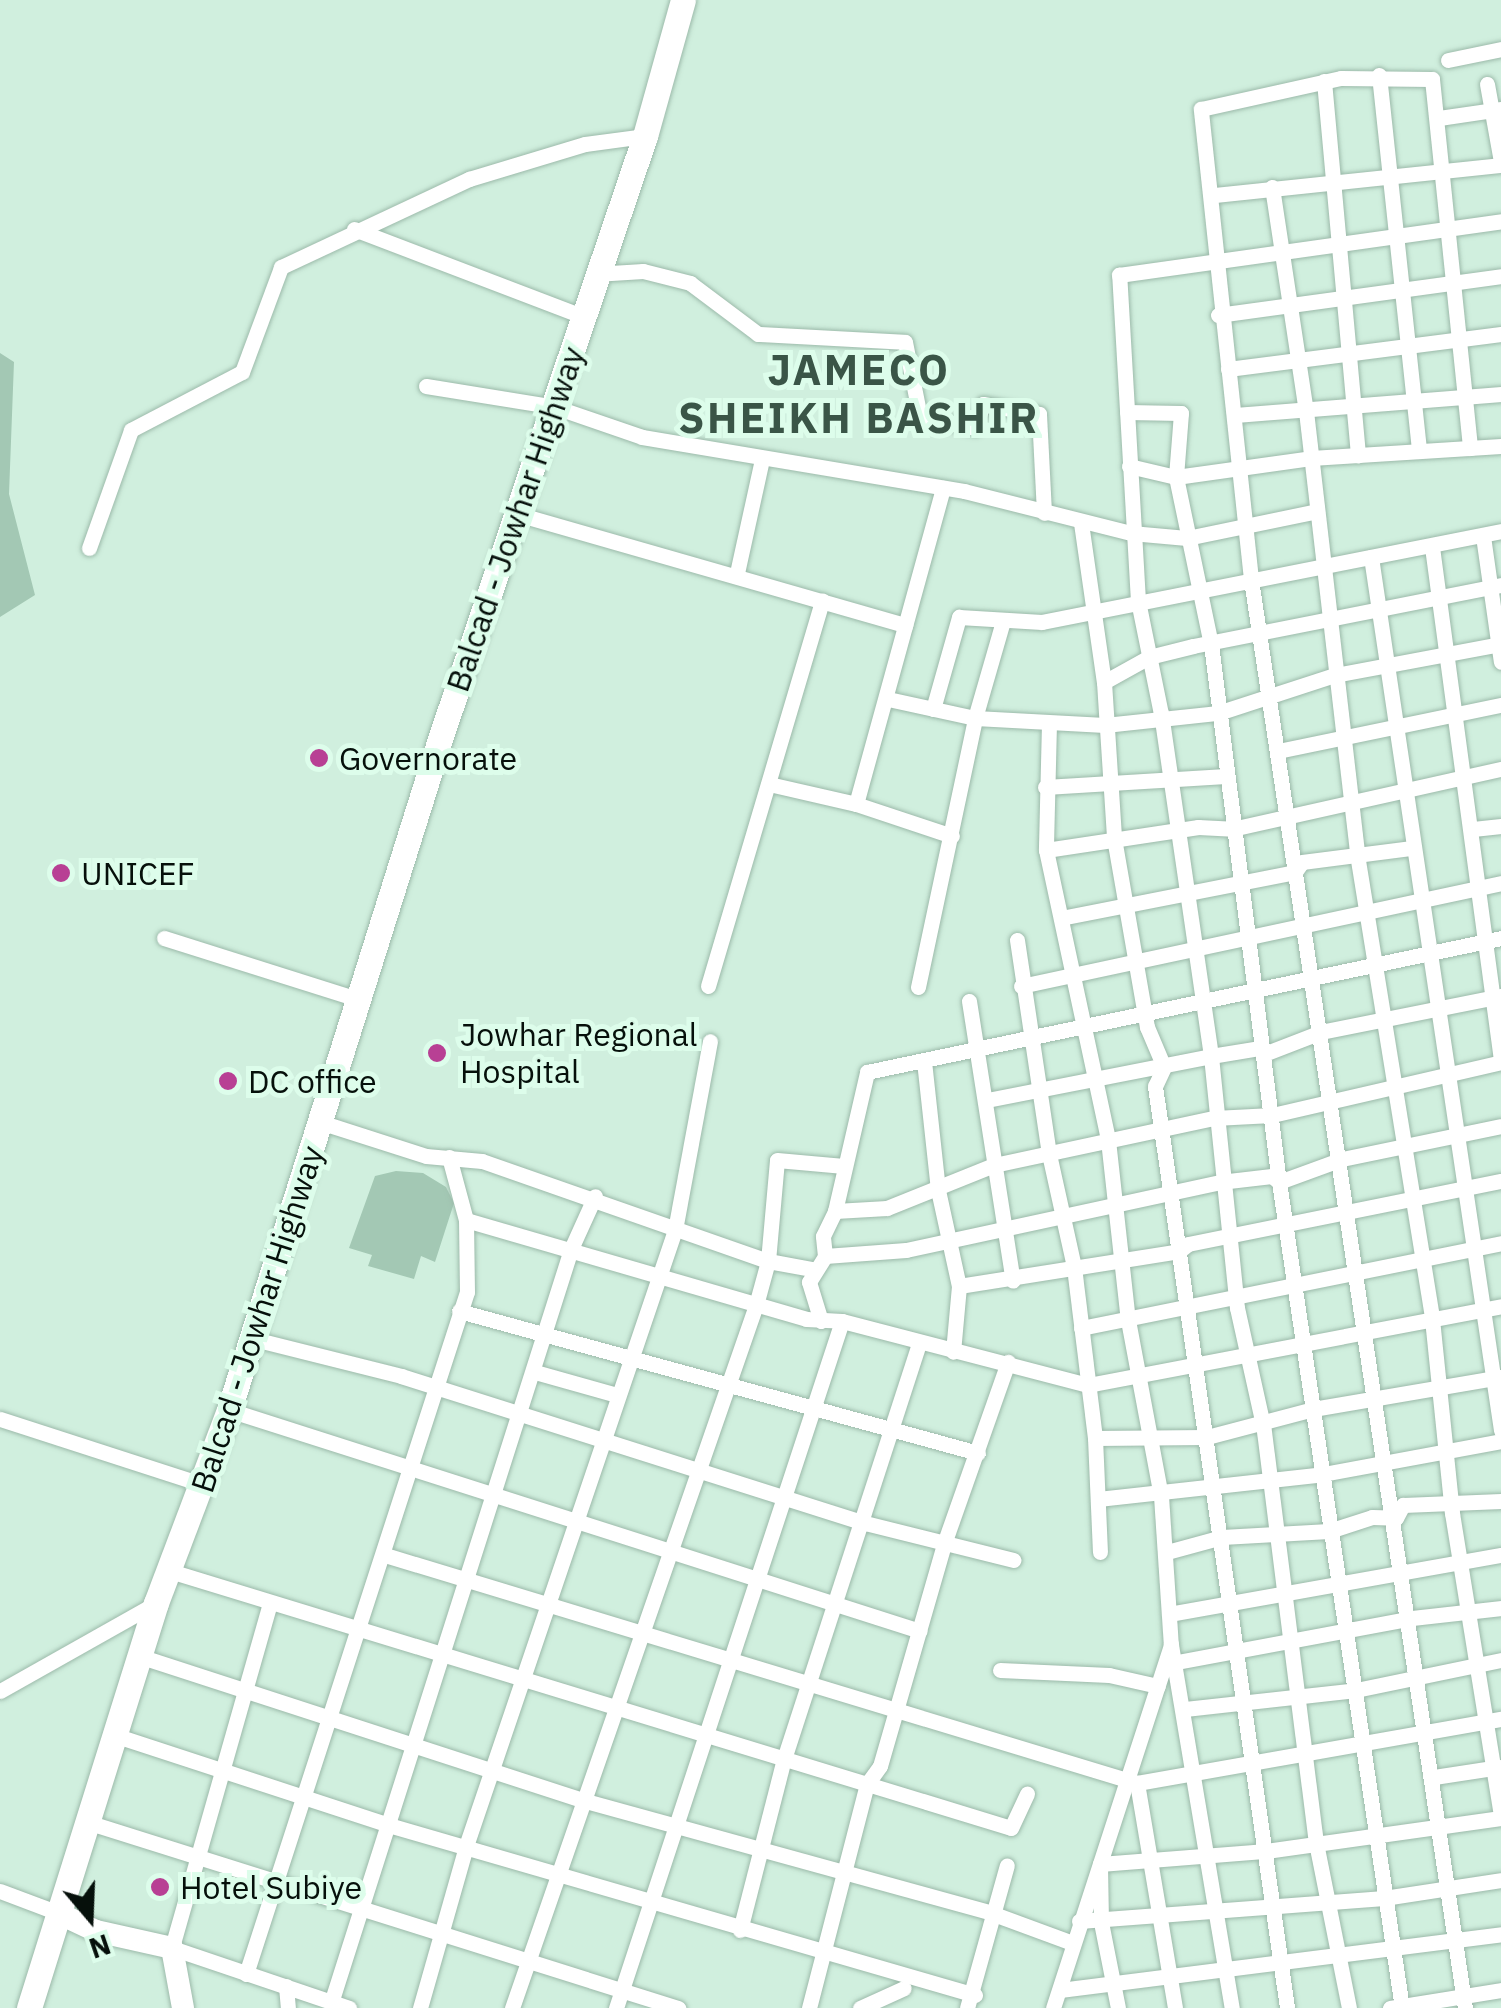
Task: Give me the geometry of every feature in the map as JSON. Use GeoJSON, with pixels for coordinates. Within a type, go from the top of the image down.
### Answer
{"type":"FeatureCollection","features":[{"type":"Feature","properties":{"kind":"main road","name":"Balcad - Jowhar Highway"},"geometry":{"type":"LineString","coordinates":[[29,2008],[56,1912],[156,1604],[230,1410],[514,513],[555,407],[582,316],[645,136],[683,0]]}},
{"type":"Feature","properties":{"kind":"street"},"geometry":{"type":"LineString","coordinates":[[1448,60],[1501,49]]}},
{"type":"Feature","properties":{"kind":"street"},"geometry":{"type":"LineString","coordinates":[[1379,75],[1419,451]]}},
{"type":"Feature","properties":{"kind":"street"},"geometry":{"type":"LineString","coordinates":[[1464,2001],[1412,1618],[1258,631],[1235,415],[1218,315],[1215,195],[1200,109],[1324,81],[1379,75],[1430,77],[1463,339],[1470,448]]}},
{"type":"Feature","properties":{"kind":"street"},"geometry":{"type":"LineString","coordinates":[[1324,81],[1332,182],[1343,240],[1358,455]]}},
{"type":"Feature","properties":{"kind":"street"},"geometry":{"type":"LineString","coordinates":[[1215,195],[1501,164],[1498,110],[1487,84]]}},
{"type":"Feature","properties":{"kind":"street"},"geometry":{"type":"LineString","coordinates":[[1438,118],[1498,110]]}},
{"type":"Feature","properties":{"kind":"street"},"geometry":{"type":"LineString","coordinates":[[89,548],[131,430],[242,372],[274,274],[354,229],[469,179],[551,152],[645,136]]}},
{"type":"Feature","properties":{"kind":"street"},"geometry":{"type":"LineString","coordinates":[[1100,1864],[1152,1864],[1266,1852],[1501,1818],[1494,1720],[1478,1665],[1452,1506],[1432,1319],[1409,1201],[1357,854],[1313,512],[1312,458],[1278,256],[1272,187]]}},
{"type":"Feature","properties":{"kind":"street"},"geometry":{"type":"LineString","coordinates":[[1349,2008],[1316,1843],[1298,1695],[1286,1642],[1263,1425],[1235,1295],[1233,1236],[1220,1182],[1211,1056],[1174,833],[1162,714],[1138,601],[1130,532],[1128,412],[1119,275],[1278,256],[1343,240],[1501,221]]}},
{"type":"Feature","properties":{"kind":"street"},"geometry":{"type":"LineString","coordinates":[[354,229],[582,316]]}},
{"type":"Feature","properties":{"kind":"street"},"geometry":{"type":"LineString","coordinates":[[596,274],[643,272],[690,283],[758,334],[904,342],[920,417],[975,428],[983,404],[1039,414],[1044,512]]}},
{"type":"Feature","properties":{"kind":"street"},"geometry":{"type":"LineString","coordinates":[[1218,315],[1347,294],[1501,276]]}},
{"type":"Feature","properties":{"kind":"street"},"geometry":{"type":"LineString","coordinates":[[1228,369],[1296,357],[1501,334]]}},
{"type":"Feature","properties":{"kind":"street"},"geometry":{"type":"LineString","coordinates":[[426,386],[555,407],[642,437],[943,488],[1130,532],[1187,538],[1246,521],[1313,512]]}},
{"type":"Feature","properties":{"kind":"street"},"geometry":{"type":"LineString","coordinates":[[1235,415],[1501,394]]}},
{"type":"Feature","properties":{"kind":"street"},"geometry":{"type":"LineString","coordinates":[[1128,412],[1181,413],[1176,477],[1212,644],[1238,884],[1339,1583],[1342,1631],[1365,1745],[1372,1838],[1393,1946],[1398,2007],[1464,2001],[1501,1990]]}},
{"type":"Feature","properties":{"kind":"street"},"geometry":{"type":"LineString","coordinates":[[1129,466],[1176,477],[1312,458],[1501,446]]}},
{"type":"Feature","properties":{"kind":"street"},"geometry":{"type":"LineString","coordinates":[[737,573],[762,459]]}},
{"type":"Feature","properties":{"kind":"street"},"geometry":{"type":"LineString","coordinates":[[856,804],[943,488]]}},
{"type":"Feature","properties":{"kind":"street"},"geometry":{"type":"LineString","coordinates":[[514,513],[737,573],[905,625]]}},
{"type":"Feature","properties":{"kind":"street"},"geometry":{"type":"LineString","coordinates":[[1081,523],[1104,682],[1114,838],[1150,1041],[1164,1068]]}},
{"type":"Feature","properties":{"kind":"street"},"geometry":{"type":"LineString","coordinates":[[933,709],[954,620],[1003,621],[1094,614],[1138,601],[1200,594],[1251,579],[1501,531]]}},
{"type":"Feature","properties":{"kind":"street"},"geometry":{"type":"LineString","coordinates":[[1483,536],[1498,586],[1501,662]]}},
{"type":"Feature","properties":{"kind":"street"},"geometry":{"type":"LineString","coordinates":[[835,1211],[887,1208],[994,1166],[1108,1140],[1162,1132],[1214,1118],[1272,1115],[1331,1097],[1501,1061],[1496,997],[1482,942],[1467,777],[1432,547]]}},
{"type":"Feature","properties":{"kind":"street"},"geometry":{"type":"LineString","coordinates":[[1371,557],[1437,1010],[1476,1247],[1493,1308],[1501,1430]]}},
{"type":"Feature","properties":{"kind":"street"},"geometry":{"type":"LineString","coordinates":[[1104,682],[1150,657],[1258,631],[1330,624],[1378,609],[1498,586]]}},
{"type":"Feature","properties":{"kind":"street"},"geometry":{"type":"LineString","coordinates":[[708,986],[822,600]]}},
{"type":"Feature","properties":{"kind":"street"},"geometry":{"type":"LineString","coordinates":[[918,988],[975,718],[1003,621]]}},
{"type":"Feature","properties":{"kind":"street"},"geometry":{"type":"LineString","coordinates":[[888,699],[975,718],[1104,725],[1162,714],[1218,713],[1268,692],[1334,675],[1500,644]]}},
{"type":"Feature","properties":{"kind":"street"},"geometry":{"type":"LineString","coordinates":[[1278,751],[1396,722],[1501,705]]}},
{"type":"Feature","properties":{"kind":"street"},"geometry":{"type":"LineString","coordinates":[[1049,724],[1046,850],[1066,918],[1108,1140],[1128,1320],[1142,1375],[1161,1496],[1172,1645],[1210,1858],[1221,1967],[1232,2008]]}},
{"type":"Feature","properties":{"kind":"street"},"geometry":{"type":"LineString","coordinates":[[1046,850],[1114,838],[1232,829],[1288,812],[1501,770]]}},
{"type":"Feature","properties":{"kind":"street"},"geometry":{"type":"LineString","coordinates":[[1045,787],[1168,776],[1226,776]]}},
{"type":"Feature","properties":{"kind":"street"},"geometry":{"type":"LineString","coordinates":[[769,784],[856,804],[952,836]]}},
{"type":"Feature","properties":{"kind":"street"},"geometry":{"type":"LineString","coordinates":[[1473,830],[1501,826]]}},
{"type":"Feature","properties":{"kind":"street"},"geometry":{"type":"LineString","coordinates":[[1066,918],[1296,872],[1302,862],[1412,848]]}},
{"type":"Feature","properties":{"kind":"street"},"geometry":{"type":"LineString","coordinates":[[1022,986],[1076,970],[1421,896],[1501,883]]}},
{"type":"Feature","properties":{"kind":"street"},"geometry":{"type":"LineString","coordinates":[[164,938],[358,999]]}},
{"type":"Feature","properties":{"kind":"street"},"geometry":{"type":"LineString","coordinates":[[825,1256],[823,1236],[835,1211],[866,1072],[1202,1000],[1255,994],[1431,949],[1501,938]]}},
{"type":"Feature","properties":{"kind":"street"},"geometry":{"type":"LineString","coordinates":[[1018,940],[1029,1038],[1074,1267],[1095,1438],[1100,1552]]}},
{"type":"Feature","properties":{"kind":"street"},"geometry":{"type":"LineString","coordinates":[[1264,1054],[1321,1032],[1496,997]]}},
{"type":"Feature","properties":{"kind":"street"},"geometry":{"type":"LineString","coordinates":[[969,1001],[980,1046],[1002,1227],[1013,1281]]}},
{"type":"Feature","properties":{"kind":"street"},"geometry":{"type":"LineString","coordinates":[[420,2008],[466,1846],[578,1525],[628,1358],[675,1230],[710,1041]]}},
{"type":"Feature","properties":{"kind":"street"},"geometry":{"type":"LineString","coordinates":[[987,1100],[1043,1094],[1211,1056],[1260,1048],[1264,1054]]}},
{"type":"Feature","properties":{"kind":"street"},"geometry":{"type":"LineString","coordinates":[[924,1061],[938,1190],[959,1286],[953,1352]]}},
{"type":"Feature","properties":{"kind":"street"},"geometry":{"type":"LineString","coordinates":[[1164,1068],[1156,1074],[1162,1132],[1186,1309],[1216,1485],[1225,1606],[1266,1852],[1287,2008]]}},
{"type":"Feature","properties":{"kind":"street"},"geometry":{"type":"LineString","coordinates":[[320,1122],[595,1196],[675,1230],[768,1261],[812,1270]]}},
{"type":"Feature","properties":{"kind":"street"},"geometry":{"type":"LineString","coordinates":[[1279,1182],[1342,1159],[1501,1126]]}},
{"type":"Feature","properties":{"kind":"street"},"geometry":{"type":"LineString","coordinates":[[246,1974],[282,1878],[329,1714],[385,1555],[432,1387],[469,1277],[466,1220],[449,1157]]}},
{"type":"Feature","properties":{"kind":"street"},"geometry":{"type":"LineString","coordinates":[[512,2008],[532,1960],[723,1385],[756,1305],[768,1261],[776,1160],[844,1166]]}},
{"type":"Feature","properties":{"kind":"street"},"geometry":{"type":"LineString","coordinates":[[821,1321],[809,1282],[812,1270],[825,1256],[948,1240],[1220,1182],[1272,1176],[1279,1182]]}},
{"type":"Feature","properties":{"kind":"street"},"geometry":{"type":"LineString","coordinates":[[959,1286],[1013,1281],[1121,1258],[1179,1251],[1233,1236],[1501,1181]]}},
{"type":"Feature","properties":{"kind":"street"},"geometry":{"type":"LineString","coordinates":[[332,2003],[392,1826],[438,1657],[520,1416],[571,1249],[595,1196]]}},
{"type":"Feature","properties":{"kind":"street"},"geometry":{"type":"LineString","coordinates":[[466,1220],[756,1305],[821,1321],[842,1322],[1088,1385],[1493,1308]]}},
{"type":"Feature","properties":{"kind":"street"},"geometry":{"type":"LineString","coordinates":[[1081,1328],[1186,1309],[1296,1280],[1358,1272],[1501,1243]]}},
{"type":"Feature","properties":{"kind":"street"},"geometry":{"type":"LineString","coordinates":[[459,1311],[978,1453]]}},
{"type":"Feature","properties":{"kind":"street"},"geometry":{"type":"LineString","coordinates":[[616,2008],[654,1904],[674,1827],[735,1661],[842,1322]]}},
{"type":"Feature","properties":{"kind":"street"},"geometry":{"type":"LineString","coordinates":[[250,1338],[432,1387],[865,1522],[1013,1560]]}},
{"type":"Feature","properties":{"kind":"street"},"geometry":{"type":"LineString","coordinates":[[740,1930],[784,1762],[865,1522],[918,1343]]}},
{"type":"Feature","properties":{"kind":"street"},"geometry":{"type":"LineString","coordinates":[[808,2008],[846,1877],[867,1784],[880,1766],[894,1704],[920,1631],[945,1540],[1008,1362]]}},
{"type":"Feature","properties":{"kind":"street"},"geometry":{"type":"LineString","coordinates":[[534,1372],[617,1395]]}},
{"type":"Feature","properties":{"kind":"street"},"geometry":{"type":"LineString","coordinates":[[1095,1438],[1207,1436],[1263,1425],[1314,1409],[1497,1377]]}},
{"type":"Feature","properties":{"kind":"street"},"geometry":{"type":"LineString","coordinates":[[230,1410],[492,1499],[920,1631]]}},
{"type":"Feature","properties":{"kind":"street"},"geometry":{"type":"LineString","coordinates":[[0,1418],[204,1485]]}},
{"type":"Feature","properties":{"kind":"street"},"geometry":{"type":"LineString","coordinates":[[1098,1499],[1161,1496],[1216,1485],[1323,1474],[1501,1441]]}},
{"type":"Feature","properties":{"kind":"street"},"geometry":{"type":"LineString","coordinates":[[1396,1518],[1402,1505],[1452,1506],[1501,1501]]}},
{"type":"Feature","properties":{"kind":"street"},"geometry":{"type":"LineString","coordinates":[[1167,1552],[1222,1537],[1329,1532],[1372,1517],[1396,1518]]}},
{"type":"Feature","properties":{"kind":"street"},"geometry":{"type":"LineString","coordinates":[[385,1555],[735,1661],[894,1704],[1134,1782],[1252,1764],[1306,1749],[1365,1745],[1494,1720]]}},
{"type":"Feature","properties":{"kind":"street"},"geometry":{"type":"LineString","coordinates":[[1169,1614],[1501,1555]]}},
{"type":"Feature","properties":{"kind":"street"},"geometry":{"type":"LineString","coordinates":[[170,1570],[438,1657],[1010,1828],[1027,1793]]}},
{"type":"Feature","properties":{"kind":"street"},"geometry":{"type":"LineString","coordinates":[[183,2008],[172,1948],[270,1603]]}},
{"type":"Feature","properties":{"kind":"street"},"geometry":{"type":"LineString","coordinates":[[0,1691],[156,1604]]}},
{"type":"Feature","properties":{"kind":"street"},"geometry":{"type":"LineString","coordinates":[[1177,1662],[1412,1618],[1501,1608]]}},
{"type":"Feature","properties":{"kind":"street"},"geometry":{"type":"LineString","coordinates":[[1053,2008],[1070,1942],[1134,1782],[1172,1645]]}},
{"type":"Feature","properties":{"kind":"street"},"geometry":{"type":"LineString","coordinates":[[139,1656],[329,1714],[414,1748],[582,1800],[846,1877],[991,1912],[1070,1942]]}},
{"type":"Feature","properties":{"kind":"street"},"geometry":{"type":"LineString","coordinates":[[1185,1709],[1356,1690],[1501,1660]]}},
{"type":"Feature","properties":{"kind":"street"},"geometry":{"type":"LineString","coordinates":[[1000,1670],[1109,1676],[1158,1686]]}},
{"type":"Feature","properties":{"kind":"street"},"geometry":{"type":"LineString","coordinates":[[114,1735],[222,1767],[392,1826],[824,1954],[971,2002],[991,1912],[1007,1865]]}},
{"type":"Feature","properties":{"kind":"street"},"geometry":{"type":"LineString","coordinates":[[1434,1778],[1497,1767]]}},
{"type":"Feature","properties":{"kind":"street"},"geometry":{"type":"LineString","coordinates":[[1134,1782],[1152,1864],[1175,2008]]}},
{"type":"Feature","properties":{"kind":"street"},"geometry":{"type":"LineString","coordinates":[[87,1822],[195,1858],[282,1878],[678,2008]]}},
{"type":"Feature","properties":{"kind":"street"},"geometry":{"type":"LineString","coordinates":[[1100,1864],[1101,1922],[1118,2008]]}},
{"type":"Feature","properties":{"kind":"street"},"geometry":{"type":"LineString","coordinates":[[1078,1920],[1216,1914],[1384,1898],[1501,1880]]}},
{"type":"Feature","properties":{"kind":"street"},"geometry":{"type":"LineString","coordinates":[[0,1890],[96,1931],[172,1948],[349,2008]]}},
{"type":"Feature","properties":{"kind":"street"},"geometry":{"type":"LineString","coordinates":[[1060,1990],[1114,1980],[1501,1934]]}},
{"type":"Feature","properties":{"kind":"street"},"geometry":{"type":"LineString","coordinates":[[286,1986],[288,2008]]}},
{"type":"Feature","properties":{"kind":"street"},"geometry":{"type":"LineString","coordinates":[[860,2008],[904,1988]]}},
{"type":"Feature","properties":{"kind":"green space"},"geometry":{"type":"Polygon","coordinates":[[[0,353],[14,362],[9,494],[35,595],[0,617],[0,353]]]}},
{"type":"Feature","properties":{"kind":"green space"},"geometry":{"type":"Polygon","coordinates":[[[396,1171],[423,1173],[446,1187],[454,1203],[435,1262],[421,1256],[414,1279],[368,1266],[372,1255],[349,1248],[375,1176],[396,1171]]]}},
{"type":"Feature","properties":{"kind":"place","name":"Governorate"},"geometry":{"type":"Point","coordinates":[319,758]}},
{"type":"Feature","properties":{"kind":"place","name":"UNICEF"},"geometry":{"type":"Point","coordinates":[61,873]}},
{"type":"Feature","properties":{"kind":"place","name":"Jowhar Regional Hospital"},"geometry":{"type":"Point","coordinates":[437,1053]}},
{"type":"Feature","properties":{"kind":"place","name":"DC office"},"geometry":{"type":"Point","coordinates":[228,1081]}},
{"type":"Feature","properties":{"kind":"place","name":"Hotel Subiye"},"geometry":{"type":"Point","coordinates":[160,1887]}},
{"type":"Feature","properties":{"kind":"district","name":"JAMECO SHEIKH BASHIR"},"geometry":{"type":"Point","coordinates":[859,394]}}]}
